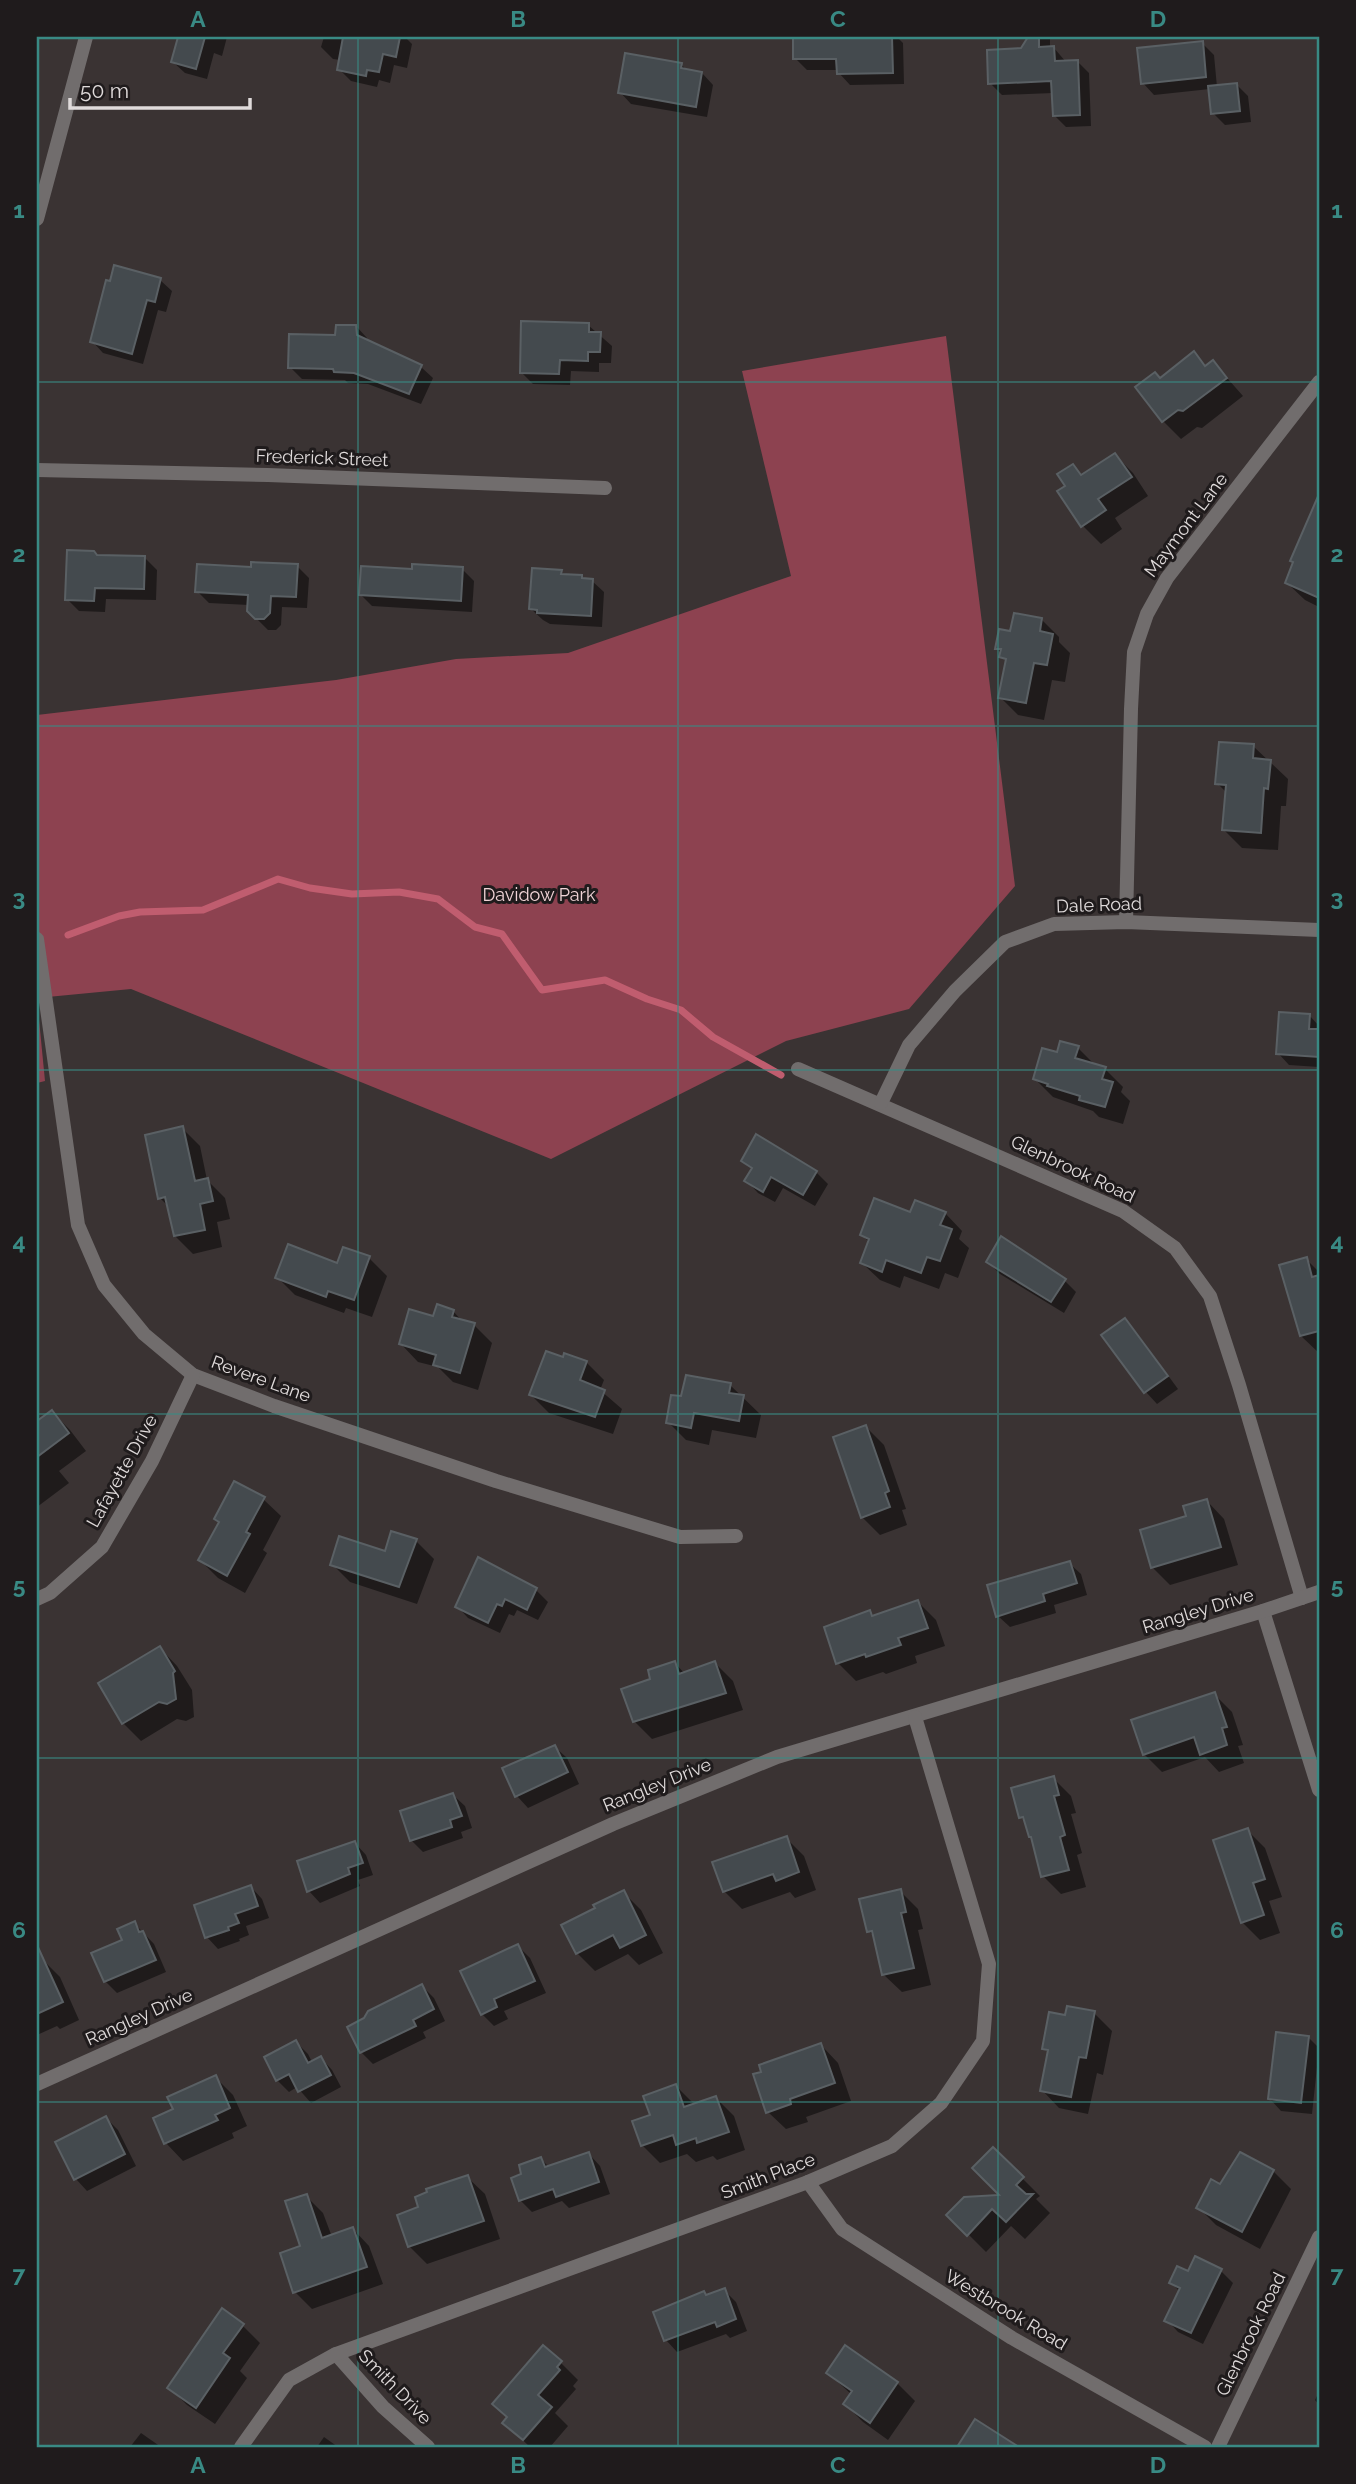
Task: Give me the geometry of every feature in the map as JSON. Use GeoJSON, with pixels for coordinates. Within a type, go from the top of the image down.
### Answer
{"type":"FeatureCollection","features":[{"type":"Feature","properties":{"kind":"street"},"geometry":{"type":"LineString","coordinates":[[37,219],[86,37]]}},
{"type":"Feature","properties":{"kind":"street","name":"Maymont Lane"},"geometry":{"type":"LineString","coordinates":[[1126,922],[1133,664],[1134,652],[1147,614],[1167,578],[1319,382]]}},
{"type":"Feature","properties":{"kind":"street","name":"Frederick Street"},"geometry":{"type":"LineString","coordinates":[[37,470],[268,475],[605,488]]}},
{"type":"Feature","properties":{"kind":"street","name":"Dale Road"},"geometry":{"type":"LineString","coordinates":[[881,1103],[909,1045],[955,990],[1005,942],[1054,924],[1126,922],[1319,930]]}},
{"type":"Feature","properties":{"kind":"street","name":"Revere Lane"},"geometry":{"type":"LineString","coordinates":[[37,939],[78,1225],[104,1285],[144,1334],[193,1375],[274,1406],[496,1482],[680,1537],[736,1536]]}},
{"type":"Feature","properties":{"kind":"street","name":"Glenbrook Road"},"geometry":{"type":"LineString","coordinates":[[798,1069],[1123,1211],[1175,1248],[1210,1296],[1302,1598]]}},
{"type":"Feature","properties":{"kind":"street","name":"Lafayette Drive"},"geometry":{"type":"LineString","coordinates":[[37,1599],[50,1593],[102,1547],[152,1461],[193,1375]]}},
{"type":"Feature","properties":{"kind":"street","name":"Rangley Drive"},"geometry":{"type":"LineString","coordinates":[[37,2084],[613,1824],[777,1757],[1263,1612],[1319,1592]]}},
{"type":"Feature","properties":{"kind":"street"},"geometry":{"type":"LineString","coordinates":[[1263,1612],[1319,1790]]}},
{"type":"Feature","properties":{"kind":"street","name":"Smith Place"},"geometry":{"type":"LineString","coordinates":[[241,2447],[289,2380],[336,2354],[808,2182],[892,2146],[941,2103],[984,2041],[989,1964],[915,1717]]}},
{"type":"Feature","properties":{"kind":"street","name":"Westbrook Road"},"geometry":{"type":"LineString","coordinates":[[808,2182],[842,2229],[1012,2339],[1205,2447]]}},
{"type":"Feature","properties":{"kind":"street","name":"Glenbrook Road"},"geometry":{"type":"LineString","coordinates":[[1218,2447],[1319,2237]]}},
{"type":"Feature","properties":{"kind":"street","name":"Smith Drive"},"geometry":{"type":"LineString","coordinates":[[336,2354],[383,2407],[428,2447]]}},
{"type":"Feature","properties":{"kind":"green space","name":"Davidow Park"},"geometry":{"type":"Polygon","coordinates":[[[946,336],[1015,886],[909,1009],[786,1041],[551,1159],[131,989],[37,998],[37,715],[336,680],[456,659],[568,653],[791,576],[742,371],[946,336]]]}},
{"type":"Feature","properties":{"kind":"green space"},"geometry":{"type":"Polygon","coordinates":[[[37,999],[45,1081],[37,1083],[37,999]]]}},
{"type":"Feature","properties":{"kind":"building"},"geometry":{"type":"Polygon","coordinates":[[[178,37],[205,37],[196,69],[171,62],[178,37]]]}},
{"type":"Feature","properties":{"kind":"building"},"geometry":{"type":"Polygon","coordinates":[[[343,37],[400,37],[396,57],[383,54],[379,72],[367,70],[366,76],[337,70],[343,37]]]}},
{"type":"Feature","properties":{"kind":"building"},"geometry":{"type":"Polygon","coordinates":[[[793,37],[892,37],[893,73],[837,74],[836,59],[793,59],[793,37]]]}},
{"type":"Feature","properties":{"kind":"building"},"geometry":{"type":"Polygon","coordinates":[[[1028,37],[1039,37],[1039,47],[1054,46],[1055,61],[1078,60],[1080,115],[1053,116],[1051,81],[988,84],[987,50],[1021,48],[1028,37]]]}},
{"type":"Feature","properties":{"kind":"building"},"geometry":{"type":"Polygon","coordinates":[[[1203,41],[1206,77],[1141,84],[1137,48],[1203,41]]]}},
{"type":"Feature","properties":{"kind":"building"},"geometry":{"type":"Polygon","coordinates":[[[625,53],[682,63],[681,68],[702,72],[696,107],[618,93],[625,53]]]}},
{"type":"Feature","properties":{"kind":"building"},"geometry":{"type":"Polygon","coordinates":[[[1237,83],[1240,111],[1211,114],[1208,86],[1237,83]]]}},
{"type":"Feature","properties":{"kind":"building"},"geometry":{"type":"Polygon","coordinates":[[[114,265],[161,278],[155,302],[147,300],[132,354],[90,342],[106,280],[110,281],[114,265]]]}},
{"type":"Feature","properties":{"kind":"building"},"geometry":{"type":"Polygon","coordinates":[[[521,321],[589,323],[589,332],[601,332],[600,352],[588,352],[588,361],[560,360],[559,374],[520,373],[521,321]]]}},
{"type":"Feature","properties":{"kind":"building"},"geometry":{"type":"Polygon","coordinates":[[[336,325],[356,325],[357,335],[422,365],[409,394],[354,373],[334,372],[333,369],[288,368],[289,334],[335,335],[336,325]]]}},
{"type":"Feature","properties":{"kind":"building"},"geometry":{"type":"Polygon","coordinates":[[[1194,351],[1205,366],[1213,360],[1227,378],[1183,411],[1178,410],[1162,422],[1135,387],[1155,372],[1160,378],[1194,351]]]}},
{"type":"Feature","properties":{"kind":"building"},"geometry":{"type":"Polygon","coordinates":[[[1115,453],[1132,477],[1098,499],[1106,510],[1081,527],[1057,491],[1065,486],[1057,474],[1073,464],[1081,475],[1115,453]]]}},
{"type":"Feature","properties":{"kind":"building"},"geometry":{"type":"Polygon","coordinates":[[[1319,494],[1319,598],[1285,583],[1293,562],[1290,561],[1319,494]]]}},
{"type":"Feature","properties":{"kind":"building"},"geometry":{"type":"Polygon","coordinates":[[[67,550],[94,551],[97,555],[145,556],[144,589],[95,588],[94,601],[65,600],[67,550]]]}},
{"type":"Feature","properties":{"kind":"building"},"geometry":{"type":"Polygon","coordinates":[[[251,562],[298,564],[296,597],[271,596],[270,613],[264,619],[255,619],[247,611],[248,595],[195,592],[197,564],[251,567],[251,562]]]}},
{"type":"Feature","properties":{"kind":"building"},"geometry":{"type":"Polygon","coordinates":[[[412,564],[463,567],[461,601],[359,595],[361,566],[412,569],[412,564]]]}},
{"type":"Feature","properties":{"kind":"building"},"geometry":{"type":"Polygon","coordinates":[[[532,568],[562,570],[561,574],[582,575],[582,578],[593,579],[591,616],[537,613],[537,610],[529,609],[532,568]]]}},
{"type":"Feature","properties":{"kind":"building"},"geometry":{"type":"Polygon","coordinates":[[[1014,613],[1042,618],[1040,631],[1053,634],[1047,665],[1034,663],[1026,703],[998,698],[1006,659],[999,657],[1001,649],[995,649],[999,629],[1010,631],[1014,613]]]}},
{"type":"Feature","properties":{"kind":"building"},"geometry":{"type":"Polygon","coordinates":[[[1219,742],[1254,744],[1253,758],[1271,760],[1268,789],[1264,788],[1261,833],[1222,830],[1226,785],[1215,784],[1219,742]]]}},
{"type":"Feature","properties":{"kind":"building"},"geometry":{"type":"Polygon","coordinates":[[[1279,1012],[1310,1014],[1309,1029],[1319,1029],[1319,1057],[1276,1054],[1279,1012]]]}},
{"type":"Feature","properties":{"kind":"building"},"geometry":{"type":"Polygon","coordinates":[[[1060,1041],[1079,1046],[1075,1058],[1106,1067],[1102,1079],[1113,1082],[1105,1107],[1079,1100],[1080,1096],[1033,1079],[1042,1048],[1057,1052],[1060,1041]]]}},
{"type":"Feature","properties":{"kind":"building"},"geometry":{"type":"Polygon","coordinates":[[[183,1126],[195,1181],[208,1178],[213,1201],[200,1204],[205,1230],[174,1236],[165,1197],[158,1199],[145,1135],[183,1126]]]}},
{"type":"Feature","properties":{"kind":"building"},"geometry":{"type":"Polygon","coordinates":[[[756,1134],[817,1171],[803,1195],[771,1177],[763,1192],[744,1181],[752,1168],[741,1161],[756,1134]]]}},
{"type":"Feature","properties":{"kind":"building"},"geometry":{"type":"Polygon","coordinates":[[[874,1198],[910,1212],[915,1200],[946,1212],[940,1225],[952,1229],[940,1261],[927,1257],[921,1273],[886,1260],[882,1272],[860,1263],[869,1239],[860,1235],[874,1198]]]}},
{"type":"Feature","properties":{"kind":"building"},"geometry":{"type":"Polygon","coordinates":[[[1001,1236],[1066,1279],[1051,1302],[986,1262],[1001,1236]]]}},
{"type":"Feature","properties":{"kind":"building"},"geometry":{"type":"Polygon","coordinates":[[[288,1244],[337,1263],[343,1247],[370,1256],[354,1300],[328,1291],[326,1297],[275,1278],[288,1244]]]}},
{"type":"Feature","properties":{"kind":"building"},"geometry":{"type":"Polygon","coordinates":[[[1307,1257],[1312,1277],[1319,1275],[1319,1331],[1300,1336],[1279,1265],[1307,1257]]]}},
{"type":"Feature","properties":{"kind":"building"},"geometry":{"type":"Polygon","coordinates":[[[437,1304],[454,1310],[452,1317],[475,1323],[460,1373],[433,1365],[436,1355],[399,1344],[409,1309],[433,1316],[437,1304]]]}},
{"type":"Feature","properties":{"kind":"building"},"geometry":{"type":"Polygon","coordinates":[[[1125,1318],[1168,1376],[1144,1393],[1101,1335],[1125,1318]]]}},
{"type":"Feature","properties":{"kind":"building"},"geometry":{"type":"Polygon","coordinates":[[[546,1351],[563,1357],[564,1353],[587,1361],[580,1380],[605,1390],[595,1417],[529,1395],[546,1351]]]}},
{"type":"Feature","properties":{"kind":"building"},"geometry":{"type":"Polygon","coordinates":[[[686,1375],[731,1383],[729,1393],[744,1395],[739,1421],[694,1413],[691,1428],[666,1423],[671,1395],[681,1396],[686,1375]]]}},
{"type":"Feature","properties":{"kind":"building"},"geometry":{"type":"Polygon","coordinates":[[[52,1410],[69,1433],[37,1457],[37,1421],[52,1410]]]}},
{"type":"Feature","properties":{"kind":"building"},"geometry":{"type":"Polygon","coordinates":[[[866,1425],[889,1491],[885,1493],[890,1507],[861,1518],[833,1437],[866,1425]]]}},
{"type":"Feature","properties":{"kind":"building"},"geometry":{"type":"Polygon","coordinates":[[[234,1481],[265,1497],[246,1532],[250,1534],[227,1576],[198,1560],[219,1522],[214,1519],[234,1481]]]}},
{"type":"Feature","properties":{"kind":"building"},"geometry":{"type":"Polygon","coordinates":[[[1207,1499],[1221,1547],[1151,1568],[1140,1530],[1186,1516],[1183,1506],[1207,1499]]]}},
{"type":"Feature","properties":{"kind":"building"},"geometry":{"type":"Polygon","coordinates":[[[391,1531],[417,1539],[399,1587],[330,1565],[339,1536],[385,1551],[391,1531]]]}},
{"type":"Feature","properties":{"kind":"building"},"geometry":{"type":"Polygon","coordinates":[[[478,1557],[537,1588],[527,1610],[505,1599],[502,1606],[497,1604],[488,1623],[455,1607],[478,1557]]]}},
{"type":"Feature","properties":{"kind":"building"},"geometry":{"type":"Polygon","coordinates":[[[1070,1561],[1077,1583],[1043,1594],[1045,1601],[996,1617],[987,1585],[1070,1561]]]}},
{"type":"Feature","properties":{"kind":"building"},"geometry":{"type":"Polygon","coordinates":[[[918,1600],[928,1628],[898,1638],[901,1645],[836,1664],[824,1627],[870,1610],[872,1616],[918,1600]]]}},
{"type":"Feature","properties":{"kind":"building"},"geometry":{"type":"Polygon","coordinates":[[[160,1646],[175,1671],[176,1699],[167,1704],[159,1702],[122,1724],[98,1683],[160,1646]]]}},
{"type":"Feature","properties":{"kind":"building"},"geometry":{"type":"Polygon","coordinates":[[[675,1661],[679,1674],[715,1661],[726,1693],[633,1722],[621,1689],[650,1679],[648,1670],[675,1661]]]}},
{"type":"Feature","properties":{"kind":"building"},"geometry":{"type":"Polygon","coordinates":[[[1215,1692],[1227,1727],[1222,1728],[1227,1745],[1200,1755],[1194,1737],[1143,1755],[1131,1720],[1215,1692]]]}},
{"type":"Feature","properties":{"kind":"building"},"geometry":{"type":"Polygon","coordinates":[[[555,1745],[568,1772],[515,1797],[502,1768],[555,1745]]]}},
{"type":"Feature","properties":{"kind":"building"},"geometry":{"type":"Polygon","coordinates":[[[1054,1776],[1059,1795],[1054,1796],[1065,1835],[1060,1837],[1069,1870],[1041,1877],[1031,1837],[1023,1817],[1019,1818],[1011,1788],[1054,1776]]]}},
{"type":"Feature","properties":{"kind":"building"},"geometry":{"type":"Polygon","coordinates":[[[453,1793],[462,1816],[450,1820],[452,1827],[410,1841],[400,1811],[453,1793]]]}},
{"type":"Feature","properties":{"kind":"building"},"geometry":{"type":"Polygon","coordinates":[[[1248,1828],[1265,1879],[1253,1883],[1264,1915],[1241,1923],[1213,1840],[1248,1828]]]}},
{"type":"Feature","properties":{"kind":"building"},"geometry":{"type":"Polygon","coordinates":[[[787,1836],[799,1872],[776,1881],[773,1874],[723,1892],[712,1862],[787,1836]]]}},
{"type":"Feature","properties":{"kind":"building"},"geometry":{"type":"Polygon","coordinates":[[[355,1841],[363,1863],[348,1868],[350,1874],[307,1892],[297,1861],[355,1841]]]}},
{"type":"Feature","properties":{"kind":"building"},"geometry":{"type":"Polygon","coordinates":[[[251,1885],[258,1906],[235,1914],[239,1923],[228,1927],[229,1930],[205,1938],[194,1905],[251,1885]]]}},
{"type":"Feature","properties":{"kind":"building"},"geometry":{"type":"Polygon","coordinates":[[[901,1889],[906,1912],[901,1913],[914,1968],[882,1975],[872,1931],[867,1932],[859,1899],[901,1889]]]}},
{"type":"Feature","properties":{"kind":"building"},"geometry":{"type":"Polygon","coordinates":[[[624,1890],[646,1935],[620,1948],[613,1935],[576,1954],[561,1925],[624,1890]]]}},
{"type":"Feature","properties":{"kind":"building"},"geometry":{"type":"Polygon","coordinates":[[[135,1921],[139,1932],[143,1931],[156,1960],[104,1982],[91,1953],[122,1940],[117,1929],[135,1921]]]}},
{"type":"Feature","properties":{"kind":"building"},"geometry":{"type":"Polygon","coordinates":[[[518,1944],[535,1981],[494,1999],[497,2007],[481,2015],[460,1971],[518,1944]]]}},
{"type":"Feature","properties":{"kind":"building"},"geometry":{"type":"Polygon","coordinates":[[[37,1945],[63,2002],[37,2014],[37,1945]]]}},
{"type":"Feature","properties":{"kind":"building"},"geometry":{"type":"Polygon","coordinates":[[[422,1984],[434,2009],[413,2020],[416,2026],[360,2053],[347,2027],[364,2018],[368,2011],[422,1984]]]}},
{"type":"Feature","properties":{"kind":"building"},"geometry":{"type":"Polygon","coordinates":[[[1067,2006],[1095,2011],[1086,2058],[1079,2057],[1071,2097],[1040,2091],[1048,2050],[1042,2049],[1049,2012],[1065,2015],[1067,2006]]]}},
{"type":"Feature","properties":{"kind":"building"},"geometry":{"type":"Polygon","coordinates":[[[1276,2032],[1309,2036],[1301,2103],[1268,2099],[1276,2032]]]}},
{"type":"Feature","properties":{"kind":"building"},"geometry":{"type":"Polygon","coordinates":[[[296,2040],[308,2063],[321,2056],[331,2075],[298,2092],[289,2074],[276,2081],[264,2057],[296,2040]]]}},
{"type":"Feature","properties":{"kind":"building"},"geometry":{"type":"Polygon","coordinates":[[[821,2043],[835,2083],[790,2099],[791,2104],[766,2113],[753,2074],[761,2072],[759,2065],[821,2043]]]}},
{"type":"Feature","properties":{"kind":"building"},"geometry":{"type":"Polygon","coordinates":[[[216,2075],[230,2108],[215,2115],[218,2120],[164,2144],[153,2118],[173,2109],[167,2097],[216,2075]]]}},
{"type":"Feature","properties":{"kind":"building"},"geometry":{"type":"Polygon","coordinates":[[[676,2084],[684,2107],[716,2096],[729,2132],[697,2143],[696,2138],[676,2145],[673,2135],[641,2146],[632,2121],[650,2115],[643,2096],[676,2084]]]}},
{"type":"Feature","properties":{"kind":"building"},"geometry":{"type":"Polygon","coordinates":[[[106,2116],[125,2154],[74,2180],[55,2142],[106,2116]]]}},
{"type":"Feature","properties":{"kind":"building"},"geometry":{"type":"Polygon","coordinates":[[[993,2147],[1024,2177],[1016,2185],[1026,2194],[1033,2194],[1006,2222],[992,2209],[967,2236],[946,2215],[964,2197],[999,2195],[972,2168],[993,2147]]]}},
{"type":"Feature","properties":{"kind":"building"},"geometry":{"type":"Polygon","coordinates":[[[589,2152],[599,2182],[556,2197],[553,2189],[519,2201],[511,2178],[521,2174],[519,2165],[541,2157],[545,2167],[589,2152]]]}},
{"type":"Feature","properties":{"kind":"building"},"geometry":{"type":"Polygon","coordinates":[[[1240,2152],[1274,2170],[1242,2232],[1196,2208],[1211,2179],[1220,2184],[1240,2152]]]}},
{"type":"Feature","properties":{"kind":"building"},"geometry":{"type":"Polygon","coordinates":[[[468,2175],[484,2221],[408,2247],[397,2215],[418,2207],[415,2197],[427,2192],[426,2189],[468,2175]]]}},
{"type":"Feature","properties":{"kind":"building"},"geometry":{"type":"Polygon","coordinates":[[[307,2194],[322,2238],[353,2227],[367,2267],[293,2293],[280,2253],[300,2246],[285,2201],[307,2194]]]}},
{"type":"Feature","properties":{"kind":"building"},"geometry":{"type":"Polygon","coordinates":[[[1195,2256],[1222,2269],[1191,2333],[1164,2321],[1180,2288],[1169,2283],[1177,2266],[1188,2271],[1195,2256]]]}},
{"type":"Feature","properties":{"kind":"building"},"geometry":{"type":"Polygon","coordinates":[[[725,2288],[736,2319],[717,2327],[715,2322],[664,2341],[653,2312],[704,2291],[706,2295],[725,2288]]]}},
{"type":"Feature","properties":{"kind":"building"},"geometry":{"type":"Polygon","coordinates":[[[222,2308],[244,2324],[223,2353],[230,2358],[196,2408],[167,2388],[222,2308]]]}},
{"type":"Feature","properties":{"kind":"building"},"geometry":{"type":"Polygon","coordinates":[[[543,2345],[562,2361],[557,2367],[560,2370],[538,2395],[552,2407],[523,2440],[502,2423],[507,2417],[492,2404],[543,2345]]]}},
{"type":"Feature","properties":{"kind":"building"},"geometry":{"type":"Polygon","coordinates":[[[845,2345],[898,2382],[870,2423],[843,2404],[852,2391],[826,2373],[845,2345]]]}},
{"type":"Feature","properties":{"kind":"building"},"geometry":{"type":"Polygon","coordinates":[[[975,2419],[1019,2447],[957,2447],[975,2419]]]}},
{"type":"Feature","properties":{"kind":"waterway"},"geometry":{"type":"LineString","coordinates":[[68,935],[119,916],[140,912],[203,910],[278,879],[310,888],[352,894],[399,892],[438,899],[475,927],[502,934],[542,990],[605,980],[647,999],[681,1010],[713,1037],[781,1075]]}}]}
